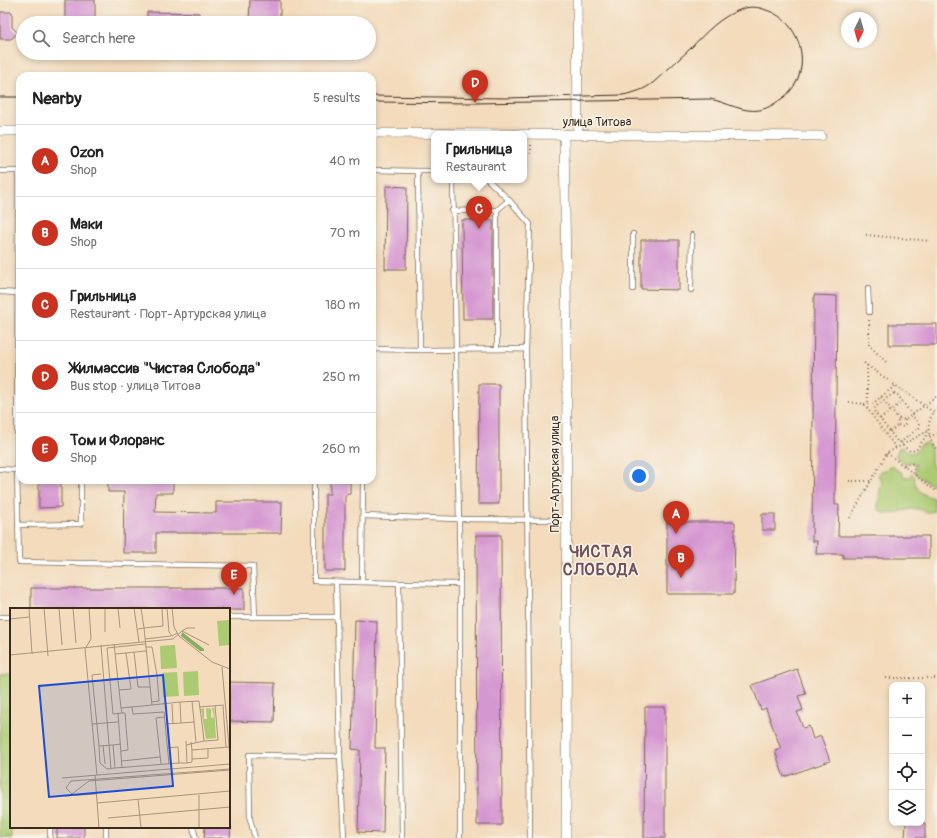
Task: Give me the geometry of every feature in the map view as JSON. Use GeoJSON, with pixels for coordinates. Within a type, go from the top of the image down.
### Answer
{"type":"FeatureCollection","features":[{"type":"Feature","properties":{"kind":"street"},"geometry":{"type":"LineString","coordinates":[[578,0],[578,134]]}},
{"type":"Feature","properties":{"kind":"street"},"geometry":{"type":"LineString","coordinates":[[0,131],[16,131]]}},
{"type":"Feature","properties":{"kind":"street","name":"улица Титова"},"geometry":{"type":"LineString","coordinates":[[376,133],[431,133]]}},
{"type":"Feature","properties":{"kind":"street","name":"улица Титова"},"geometry":{"type":"LineString","coordinates":[[527,134],[821,136]]}},
{"type":"Feature","properties":{"kind":"street","name":"Порт-Артурская улица"},"geometry":{"type":"LineString","coordinates":[[564,134],[567,351],[566,838]]}},
{"type":"Feature","properties":{"kind":"lane"},"geometry":{"type":"LineString","coordinates":[[376,170],[431,171]]}},
{"type":"Feature","properties":{"kind":"lane"},"geometry":{"type":"LineString","coordinates":[[0,171],[16,171]]}},
{"type":"Feature","properties":{"kind":"lane"},"geometry":{"type":"LineString","coordinates":[[418,171],[420,350]]}},
{"type":"Feature","properties":{"kind":"lane"},"geometry":{"type":"LineString","coordinates":[[453,183],[452,211],[460,584],[460,838]]}},
{"type":"Feature","properties":{"kind":"lane"},"geometry":{"type":"LineString","coordinates":[[491,183],[509,200],[530,224],[526,349],[530,838]]}},
{"type":"Feature","properties":{"kind":"lane"},"geometry":{"type":"LineString","coordinates":[[452,211],[497,210],[509,200]]}},
{"type":"Feature","properties":{"kind":"lane"},"geometry":{"type":"LineString","coordinates":[[497,210],[497,349]]}},
{"type":"Feature","properties":{"kind":"lane"},"geometry":{"type":"LineString","coordinates":[[633,234],[633,290]]}},
{"type":"Feature","properties":{"kind":"lane"},"geometry":{"type":"LineString","coordinates":[[691,290],[692,234]]}},
{"type":"Feature","properties":{"kind":"lane"},"geometry":{"type":"LineString","coordinates":[[868,288],[869,312]]}},
{"type":"Feature","properties":{"kind":"lane"},"geometry":{"type":"LineString","coordinates":[[0,292],[16,293]]}},
{"type":"Feature","properties":{"kind":"lane"},"geometry":{"type":"LineString","coordinates":[[376,349],[526,349]]}},
{"type":"Feature","properties":{"kind":"lane"},"geometry":{"type":"LineString","coordinates":[[0,469],[16,470]]}},
{"type":"Feature","properties":{"kind":"lane"},"geometry":{"type":"LineString","coordinates":[[17,484],[20,562],[253,566],[255,616]]}},
{"type":"Feature","properties":{"kind":"lane"},"geometry":{"type":"LineString","coordinates":[[18,525],[81,524],[81,484]]}},
{"type":"Feature","properties":{"kind":"lane"},"geometry":{"type":"LineString","coordinates":[[314,484],[314,581],[460,584]]}},
{"type":"Feature","properties":{"kind":"lane"},"geometry":{"type":"LineString","coordinates":[[362,582],[363,484]]}},
{"type":"Feature","properties":{"kind":"lane"},"geometry":{"type":"LineString","coordinates":[[363,516],[566,520]]}},
{"type":"Feature","properties":{"kind":"lane"},"geometry":{"type":"LineString","coordinates":[[336,582],[340,756],[344,838]]}},
{"type":"Feature","properties":{"kind":"lane"},"geometry":{"type":"LineString","coordinates":[[399,583],[402,838]]}},
{"type":"Feature","properties":{"kind":"lane"},"geometry":{"type":"LineString","coordinates":[[230,617],[337,617]]}},
{"type":"Feature","properties":{"kind":"lane"},"geometry":{"type":"LineString","coordinates":[[255,838],[250,819],[249,755],[340,756]]}},
{"type":"Feature","properties":{"kind":"lane"},"geometry":{"type":"LineString","coordinates":[[193,828],[196,838]]}},
{"type":"Feature","properties":{"kind":"path"},"geometry":{"type":"LineString","coordinates":[[531,145],[531,154]]}},
{"type":"Feature","properties":{"kind":"path"},"geometry":{"type":"LineString","coordinates":[[866,235],[930,241]]}},
{"type":"Feature","properties":{"kind":"path"},"geometry":{"type":"LineString","coordinates":[[869,326],[869,345],[887,363]]}},
{"type":"Feature","properties":{"kind":"path"},"geometry":{"type":"LineString","coordinates":[[864,363],[924,406],[937,412]]}},
{"type":"Feature","properties":{"kind":"path"},"geometry":{"type":"LineString","coordinates":[[867,365],[868,404]]}},
{"type":"Feature","properties":{"kind":"path"},"geometry":{"type":"LineString","coordinates":[[849,402],[872,404],[896,386]]}},
{"type":"Feature","properties":{"kind":"path"},"geometry":{"type":"LineString","coordinates":[[901,442],[919,428],[920,424],[903,401],[895,393],[874,409],[897,441],[901,442],[902,445],[910,451],[916,450],[926,436],[929,419],[937,407]]}},
{"type":"Feature","properties":{"kind":"path"},"geometry":{"type":"LineString","coordinates":[[898,425],[903,427],[906,422],[905,420],[937,396]]}},
{"type":"Feature","properties":{"kind":"path"},"geometry":{"type":"LineString","coordinates":[[881,397],[899,420],[897,423],[898,425],[890,432]]}},
{"type":"Feature","properties":{"kind":"path"},"geometry":{"type":"LineString","coordinates":[[880,419],[903,401]]}},
{"type":"Feature","properties":{"kind":"path"},"geometry":{"type":"LineString","coordinates":[[864,404],[896,448]]}},
{"type":"Feature","properties":{"kind":"path"},"geometry":{"type":"LineString","coordinates":[[899,420],[903,418],[905,420]]}},
{"type":"Feature","properties":{"kind":"path"},"geometry":{"type":"LineString","coordinates":[[927,432],[937,450]]}},
{"type":"Feature","properties":{"kind":"path"},"geometry":{"type":"LineString","coordinates":[[850,518],[887,453],[927,432]]}},
{"type":"Feature","properties":{"kind":"path"},"geometry":{"type":"LineString","coordinates":[[929,436],[937,434]]}},
{"type":"Feature","properties":{"kind":"path"},"geometry":{"type":"LineString","coordinates":[[887,453],[937,492]]}},
{"type":"Feature","properties":{"kind":"path"},"geometry":{"type":"LineString","coordinates":[[903,465],[909,463],[914,464],[915,468],[912,472]]}},
{"type":"Feature","properties":{"kind":"path"},"geometry":{"type":"LineString","coordinates":[[849,481],[871,481]]}},
{"type":"Feature","properties":{"kind":"path"},"geometry":{"type":"LineString","coordinates":[[886,678],[937,678]]}},
{"type":"Feature","properties":{"kind":"green space"},"geometry":{"type":"Polygon","coordinates":[[[926,443],[931,448],[932,464],[937,472],[937,484],[934,485],[928,483],[914,472],[916,469],[915,463],[910,462],[904,464],[896,455],[899,448],[902,447],[910,453],[916,452],[921,445],[926,443]]]}},
{"type":"Feature","properties":{"kind":"green space"},"geometry":{"type":"Polygon","coordinates":[[[889,466],[893,466],[902,473],[904,477],[910,477],[911,474],[915,477],[915,485],[918,489],[925,495],[934,499],[934,511],[927,513],[919,509],[913,509],[887,513],[878,509],[880,488],[882,483],[878,474],[880,471],[885,470],[889,466]]]}},
{"type":"Feature","properties":{"kind":"green space"},"geometry":{"type":"Polygon","coordinates":[[[0,674],[10,674],[10,828],[12,828],[12,838],[0,838],[0,674]]]}},
{"type":"Feature","properties":{"kind":"building"},"geometry":{"type":"Polygon","coordinates":[[[65,0],[95,0],[95,16],[65,16],[65,0]]]}},
{"type":"Feature","properties":{"kind":"building"},"geometry":{"type":"Polygon","coordinates":[[[250,0],[280,0],[280,16],[249,16],[250,0]]]}},
{"type":"Feature","properties":{"kind":"building"},"geometry":{"type":"Polygon","coordinates":[[[0,12],[12,12],[12,27],[16,31],[16,35],[11,39],[0,39],[0,12]]]}},
{"type":"Feature","properties":{"kind":"building"},"geometry":{"type":"Polygon","coordinates":[[[147,12],[199,13],[199,16],[147,16],[147,12]]]}},
{"type":"Feature","properties":{"kind":"building"},"geometry":{"type":"Polygon","coordinates":[[[386,186],[407,187],[406,269],[385,269],[386,186]]]}},
{"type":"Feature","properties":{"kind":"building"},"geometry":{"type":"Polygon","coordinates":[[[462,220],[493,220],[493,319],[463,319],[462,220]]]}},
{"type":"Feature","properties":{"kind":"building"},"geometry":{"type":"Polygon","coordinates":[[[641,240],[679,240],[679,290],[641,289],[641,240]]]}},
{"type":"Feature","properties":{"kind":"building"},"geometry":{"type":"Polygon","coordinates":[[[814,295],[837,296],[835,505],[839,505],[838,536],[929,536],[929,558],[843,558],[843,554],[816,554],[817,541],[812,541],[814,295]]]}},
{"type":"Feature","properties":{"kind":"building"},"geometry":{"type":"Polygon","coordinates":[[[889,324],[937,324],[937,345],[889,345],[889,324]]]}},
{"type":"Feature","properties":{"kind":"building"},"geometry":{"type":"Polygon","coordinates":[[[479,384],[499,384],[499,504],[478,504],[479,384]]]}},
{"type":"Feature","properties":{"kind":"building"},"geometry":{"type":"Polygon","coordinates":[[[39,484],[61,484],[61,507],[39,508],[39,484]]]}},
{"type":"Feature","properties":{"kind":"building"},"geometry":{"type":"Polygon","coordinates":[[[108,484],[173,484],[173,493],[156,493],[155,512],[216,513],[216,502],[282,502],[281,533],[156,533],[156,553],[123,553],[124,492],[108,492],[108,484]]]}},
{"type":"Feature","properties":{"kind":"building"},"geometry":{"type":"Polygon","coordinates":[[[330,484],[350,484],[350,494],[345,495],[345,571],[325,571],[325,494],[330,494],[330,484]]]}},
{"type":"Feature","properties":{"kind":"building"},"geometry":{"type":"Polygon","coordinates":[[[762,514],[775,514],[775,530],[762,530],[762,514]]]}},
{"type":"Feature","properties":{"kind":"building"},"geometry":{"type":"Polygon","coordinates":[[[667,522],[735,522],[734,594],[667,594],[667,522]]]}},
{"type":"Feature","properties":{"kind":"building"},"geometry":{"type":"Polygon","coordinates":[[[476,535],[501,535],[502,825],[477,825],[476,535]]]}},
{"type":"Feature","properties":{"kind":"building"},"geometry":{"type":"Polygon","coordinates":[[[31,588],[244,588],[244,610],[230,610],[230,608],[31,608],[31,588]]]}},
{"type":"Feature","properties":{"kind":"building"},"geometry":{"type":"Polygon","coordinates":[[[355,620],[377,621],[375,748],[385,748],[383,833],[358,832],[360,750],[352,749],[355,620]]]}},
{"type":"Feature","properties":{"kind":"building"},"geometry":{"type":"Polygon","coordinates":[[[797,669],[806,694],[798,696],[803,710],[797,712],[803,728],[809,726],[813,739],[821,736],[830,761],[784,777],[775,751],[781,749],[766,708],[761,710],[752,685],[797,669]]]}},
{"type":"Feature","properties":{"kind":"building"},"geometry":{"type":"Polygon","coordinates":[[[230,682],[275,683],[274,722],[230,721],[230,682]]]}},
{"type":"Feature","properties":{"kind":"building"},"geometry":{"type":"Polygon","coordinates":[[[645,707],[665,707],[665,838],[644,838],[645,707]]]}},
{"type":"Feature","properties":{"kind":"building"},"geometry":{"type":"Polygon","coordinates":[[[906,826],[925,826],[925,838],[905,838],[906,826]]]}},
{"type":"Feature","properties":{"kind":"building"},"geometry":{"type":"Polygon","coordinates":[[[231,827],[230,838],[204,838],[205,828],[231,827]]]}},
{"type":"Feature","properties":{"kind":"building"},"geometry":{"type":"Polygon","coordinates":[[[57,828],[84,828],[84,838],[57,838],[57,828]]]}},
{"type":"Feature","properties":{"kind":"tram line"},"geometry":{"type":"LineString","coordinates":[[376,96],[506,98],[623,95],[640,90],[650,85],[720,21],[734,12],[751,7],[766,10],[778,16],[788,25],[796,36],[800,48],[801,61],[799,74],[794,87],[779,101],[763,109],[754,111],[741,109],[710,99],[475,103],[376,102]]}},
{"type":"Feature","properties":{"kind":"tram line"},"geometry":{"type":"LineString","coordinates":[[0,97],[16,97]]}},
{"type":"Feature","properties":{"kind":"place","name":"Жилмассив \"Чистая Слобода\""},"geometry":{"type":"Point","coordinates":[475,103]}},
{"type":"Feature","properties":{"kind":"place","name":"Грильница"},"geometry":{"type":"Point","coordinates":[479,229]}},
{"type":"Feature","properties":{"kind":"place","name":"Ozon"},"geometry":{"type":"Point","coordinates":[676,534]}},
{"type":"Feature","properties":{"kind":"place","name":"Маки"},"geometry":{"type":"Point","coordinates":[681,578]}},
{"type":"Feature","properties":{"kind":"place","name":"Том и Флоранс"},"geometry":{"type":"Point","coordinates":[234,595]}},
{"type":"Feature","properties":{"kind":"district","name":"ЧИСТАЯ СЛОБОДА"},"geometry":{"type":"Point","coordinates":[601,561]}}]}
